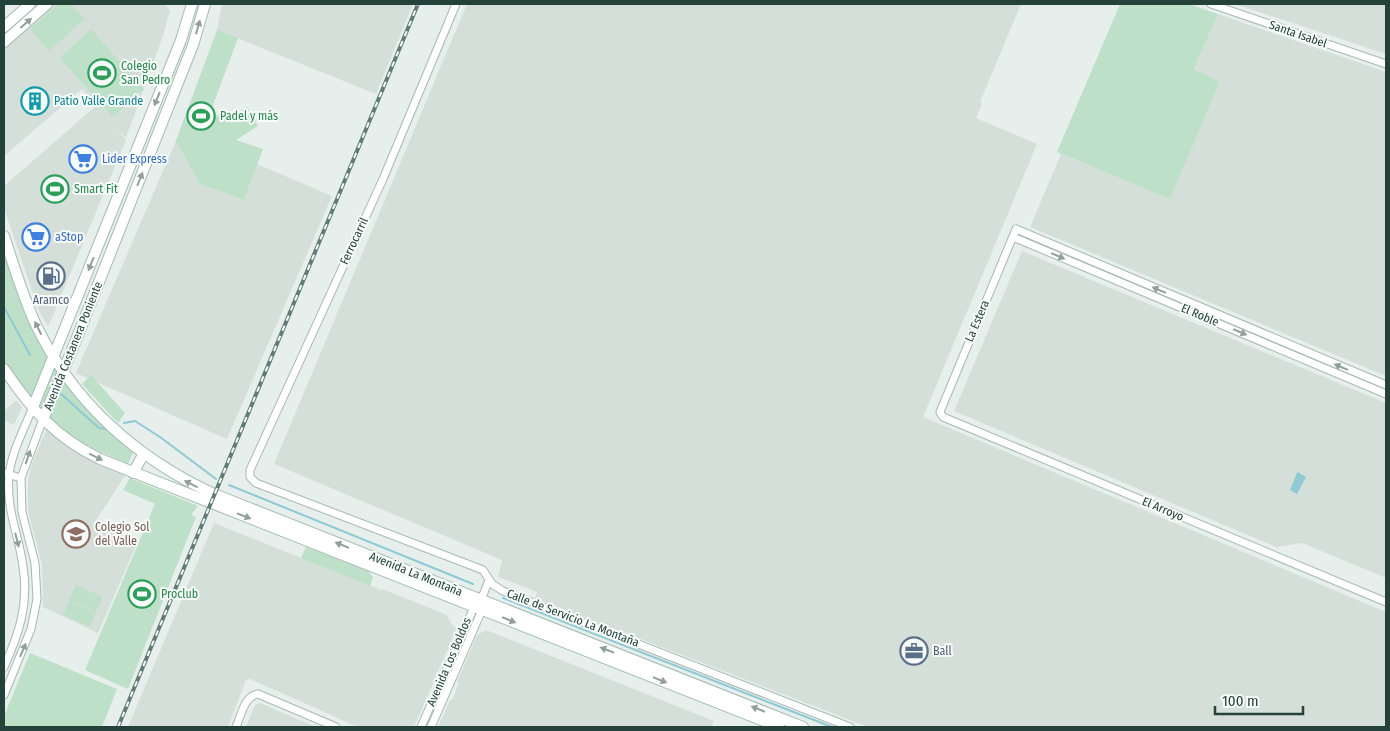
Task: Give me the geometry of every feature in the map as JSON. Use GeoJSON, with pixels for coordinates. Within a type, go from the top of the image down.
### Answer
{"type":"FeatureCollection","features":[{"type":"Feature","properties":{"kind":"main road"},"geometry":{"type":"LineString","coordinates":[[4,27],[30,4]]}},
{"type":"Feature","properties":{"kind":"main road"},"geometry":{"type":"LineString","coordinates":[[4,42],[47,4]]}},
{"type":"Feature","properties":{"kind":"main road","name":"Avenida Costanera Poniente"},"geometry":{"type":"LineString","coordinates":[[33,407],[178,49],[192,4]]}},
{"type":"Feature","properties":{"kind":"main road","name":"Avenida Costanera Poniente"},"geometry":{"type":"LineString","coordinates":[[42,419],[72,350],[193,45],[205,4]]}},
{"type":"Feature","properties":{"kind":"main road","name":"Avenida La Montaña"},"geometry":{"type":"LineString","coordinates":[[4,236],[36,325],[63,370],[84,399],[118,435],[143,455],[176,476],[214,494],[479,605],[779,727]]}},
{"type":"Feature","properties":{"kind":"main road","name":"Avenida La Montaña"},"geometry":{"type":"LineString","coordinates":[[4,369],[42,419],[62,436],[83,450],[133,473],[803,727]]}},
{"type":"Feature","properties":{"kind":"main road"},"geometry":{"type":"LineString","coordinates":[[133,473],[143,455]]}},
{"type":"Feature","properties":{"kind":"street","name":"Ferrocarril"},"geometry":{"type":"LineString","coordinates":[[250,477],[250,470],[383,179],[456,4]]}},
{"type":"Feature","properties":{"kind":"street","name":"Santa Isabel"},"geometry":{"type":"LineString","coordinates":[[1211,4],[1386,64]]}},
{"type":"Feature","properties":{"kind":"street","name":"La Estera"},"geometry":{"type":"LineString","coordinates":[[940,414],[955,373],[1016,229]]}},
{"type":"Feature","properties":{"kind":"street","name":"El Roble"},"geometry":{"type":"LineString","coordinates":[[1016,229],[1386,386]]}},
{"type":"Feature","properties":{"kind":"street","name":"El Roble"},"geometry":{"type":"LineString","coordinates":[[1013,237],[1386,394]]}},
{"type":"Feature","properties":{"kind":"street"},"geometry":{"type":"LineString","coordinates":[[1322,368],[1325,360]]}},
{"type":"Feature","properties":{"kind":"street","name":"Avenida Costanera Poniente"},"geometry":{"type":"LineString","coordinates":[[4,667],[19,630],[25,600],[23,565],[10,512],[6,474],[33,407]]}},
{"type":"Feature","properties":{"kind":"street","name":"El Arroyo"},"geometry":{"type":"LineString","coordinates":[[940,414],[943,417],[1386,602]]}},
{"type":"Feature","properties":{"kind":"street","name":"Avenida Costanera Poniente"},"geometry":{"type":"LineString","coordinates":[[4,695],[31,629],[37,599],[35,563],[22,512],[21,478],[42,419]]}},
{"type":"Feature","properties":{"kind":"street"},"geometry":{"type":"LineString","coordinates":[[6,474],[21,478]]}},
{"type":"Feature","properties":{"kind":"street","name":"Calle de Servicio La Montaña"},"geometry":{"type":"LineString","coordinates":[[250,477],[256,483],[483,570],[496,588],[503,591],[850,727]]}},
{"type":"Feature","properties":{"kind":"street","name":"Avenida Los Boldos"},"geometry":{"type":"LineString","coordinates":[[431,727],[489,580]]}},
{"type":"Feature","properties":{"kind":"street","name":"Avenida Los Boldos"},"geometry":{"type":"LineString","coordinates":[[422,727],[479,605]]}},
{"type":"Feature","properties":{"kind":"street"},"geometry":{"type":"LineString","coordinates":[[236,727],[248,699],[254,695],[260,695],[336,727]]}},
{"type":"Feature","properties":{"kind":"shaded area"},"geometry":{"type":"Polygon","coordinates":[[[52,4],[164,4],[170,10],[164,33],[126,138],[114,126],[126,140],[48,327],[39,311],[4,208],[4,186],[97,105],[82,89],[4,156],[4,46],[52,4]]]}},
{"type":"Feature","properties":{"kind":"shaded area"},"geometry":{"type":"Polygon","coordinates":[[[222,4],[413,4],[376,94],[217,30],[222,4]]]}},
{"type":"Feature","properties":{"kind":"shaded area"},"geometry":{"type":"Polygon","coordinates":[[[467,4],[1021,4],[980,102],[982,104],[976,118],[1037,144],[923,417],[1386,612],[1386,727],[868,727],[535,598],[537,592],[498,577],[502,560],[274,464],[467,4]]]}},
{"type":"Feature","properties":{"kind":"shaded area"},"geometry":{"type":"Polygon","coordinates":[[[1235,4],[1386,4],[1386,54],[1235,4]]]}},
{"type":"Feature","properties":{"kind":"shaded area"},"geometry":{"type":"Polygon","coordinates":[[[1218,14],[1386,72],[1386,376],[1030,227],[1061,154],[1170,198],[1220,81],[1194,69],[1218,14]]]}},
{"type":"Feature","properties":{"kind":"shaded area"},"geometry":{"type":"Polygon","coordinates":[[[175,143],[200,184],[244,200],[257,164],[332,196],[227,439],[76,373],[175,143]]]}},
{"type":"Feature","properties":{"kind":"shaded area"},"geometry":{"type":"Polygon","coordinates":[[[1022,251],[1386,403],[1386,578],[1302,543],[1276,547],[954,411],[1022,251]]]}},
{"type":"Feature","properties":{"kind":"shaded area"},"geometry":{"type":"Polygon","coordinates":[[[16,400],[22,407],[14,425],[4,420],[4,411],[16,400]]]}},
{"type":"Feature","properties":{"kind":"shaded area","name":"Colegio Sol del Valle"},"geometry":{"type":"Polygon","coordinates":[[[47,428],[69,448],[85,457],[126,474],[95,522],[99,528],[138,541],[98,633],[43,607],[42,564],[28,512],[28,479],[33,461],[47,428]]]}},
{"type":"Feature","properties":{"kind":"shaded area"},"geometry":{"type":"Polygon","coordinates":[[[214,523],[447,615],[452,625],[457,628],[414,727],[358,727],[250,679],[246,680],[228,727],[128,727],[214,523]]]}},
{"type":"Feature","properties":{"kind":"shaded area"},"geometry":{"type":"Polygon","coordinates":[[[486,630],[714,721],[711,727],[438,727],[450,700],[452,700],[459,683],[457,682],[477,635],[486,630]]]}},
{"type":"Feature","properties":{"kind":"shaded area"},"geometry":{"type":"Polygon","coordinates":[[[260,703],[316,727],[246,727],[255,705],[260,703]]]}},
{"type":"Feature","properties":{"kind":"green space"},"geometry":{"type":"Polygon","coordinates":[[[58,4],[71,4],[85,19],[73,29],[62,18],[73,30],[49,51],[30,29],[58,4]]]}},
{"type":"Feature","properties":{"kind":"green space"},"geometry":{"type":"Polygon","coordinates":[[[1120,4],[1189,4],[1218,14],[1194,69],[1220,81],[1170,199],[1057,152],[1120,4]]]}},
{"type":"Feature","properties":{"kind":"green space","name":"Colegio San Pedro"},"geometry":{"type":"Polygon","coordinates":[[[91,29],[144,89],[113,117],[60,58],[91,29]]]}},
{"type":"Feature","properties":{"kind":"green space","name":"Padel y más"},"geometry":{"type":"Polygon","coordinates":[[[217,30],[238,38],[210,113],[226,119],[247,107],[258,126],[236,140],[263,149],[244,200],[200,184],[175,143],[217,30]]]}},
{"type":"Feature","properties":{"kind":"green space"},"geometry":{"type":"Polygon","coordinates":[[[4,249],[48,349],[134,450],[128,464],[92,448],[65,432],[49,419],[4,362],[4,249]]]}},
{"type":"Feature","properties":{"kind":"green space"},"geometry":{"type":"Polygon","coordinates":[[[91,375],[125,413],[118,423],[82,384],[91,375]]]}},
{"type":"Feature","properties":{"kind":"green space","name":"Proclub"},"geometry":{"type":"Polygon","coordinates":[[[130,478],[198,506],[191,515],[196,517],[128,689],[85,670],[155,504],[123,490],[130,478]]]}},
{"type":"Feature","properties":{"kind":"green space"},"geometry":{"type":"Polygon","coordinates":[[[306,547],[368,571],[373,577],[370,586],[301,558],[306,547]]]}},
{"type":"Feature","properties":{"kind":"green space"},"geometry":{"type":"Polygon","coordinates":[[[76,585],[103,597],[96,612],[69,600],[76,585]]]}},
{"type":"Feature","properties":{"kind":"green space"},"geometry":{"type":"Polygon","coordinates":[[[69,601],[96,613],[90,627],[63,615],[69,601]]]}},
{"type":"Feature","properties":{"kind":"green space"},"geometry":{"type":"Polygon","coordinates":[[[30,653],[117,689],[102,727],[4,727],[4,716],[30,653]]]}},
{"type":"Feature","properties":{"kind":"water"},"geometry":{"type":"Polygon","coordinates":[[[1298,472],[1306,477],[1297,494],[1290,490],[1298,472]]]}},
{"type":"Feature","properties":{"kind":"waterway"},"geometry":{"type":"LineString","coordinates":[[4,307],[30,355]]}},
{"type":"Feature","properties":{"kind":"waterway"},"geometry":{"type":"LineString","coordinates":[[61,394],[99,428],[107,429]]}},
{"type":"Feature","properties":{"kind":"waterway"},"geometry":{"type":"LineString","coordinates":[[124,423],[135,421],[160,437],[216,479]]}},
{"type":"Feature","properties":{"kind":"waterway"},"geometry":{"type":"LineString","coordinates":[[229,485],[473,584]]}},
{"type":"Feature","properties":{"kind":"waterway"},"geometry":{"type":"LineString","coordinates":[[503,598],[832,727]]}},
{"type":"Feature","properties":{"kind":"railway"},"geometry":{"type":"LineString","coordinates":[[118,727],[418,4]]}},
{"type":"Feature","properties":{"kind":"place","name":"Colegio San Pedro"},"geometry":{"type":"Point","coordinates":[102,73]}},
{"type":"Feature","properties":{"kind":"place","name":"Patio Valle Grande"},"geometry":{"type":"Point","coordinates":[35,101]}},
{"type":"Feature","properties":{"kind":"place","name":"Padel y más"},"geometry":{"type":"Point","coordinates":[201,116]}},
{"type":"Feature","properties":{"kind":"place","name":"Lider Express"},"geometry":{"type":"Point","coordinates":[83,159]}},
{"type":"Feature","properties":{"kind":"place","name":"Smart Fit"},"geometry":{"type":"Point","coordinates":[55,189]}},
{"type":"Feature","properties":{"kind":"place","name":"aStop"},"geometry":{"type":"Point","coordinates":[36,237]}},
{"type":"Feature","properties":{"kind":"place","name":"Aramco"},"geometry":{"type":"Point","coordinates":[51,276]}},
{"type":"Feature","properties":{"kind":"place","name":"Colegio Sol del Valle"},"geometry":{"type":"Point","coordinates":[76,534]}},
{"type":"Feature","properties":{"kind":"place","name":"Proclub"},"geometry":{"type":"Point","coordinates":[142,594]}},
{"type":"Feature","properties":{"kind":"place","name":"Ball"},"geometry":{"type":"Point","coordinates":[914,651]}}]}
